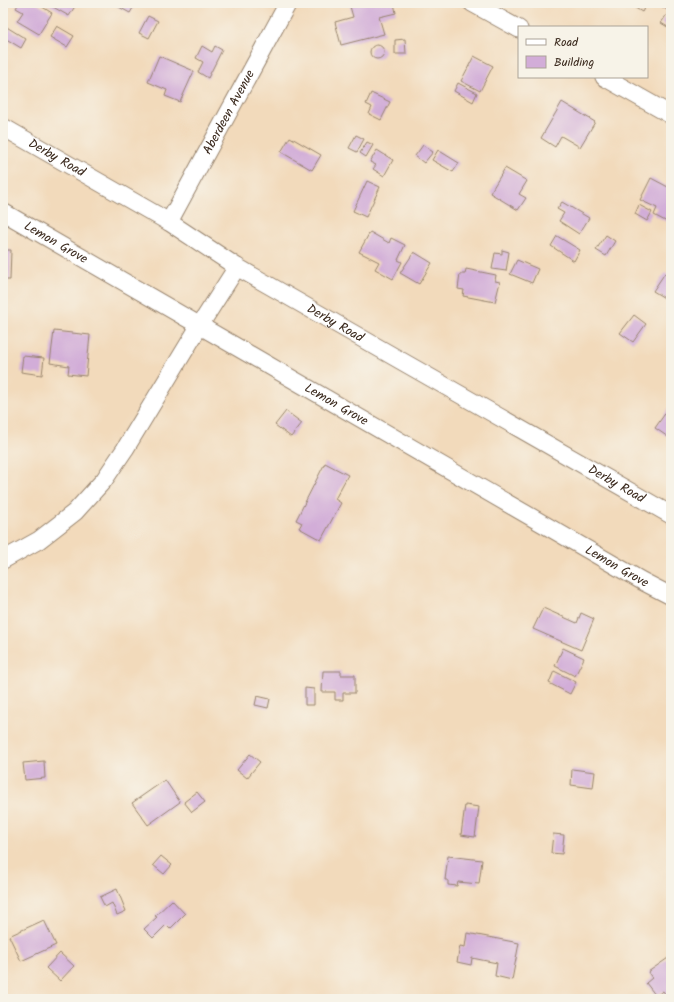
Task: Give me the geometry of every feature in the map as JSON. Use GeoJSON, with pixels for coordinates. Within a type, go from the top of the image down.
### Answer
{"type":"FeatureCollection","features":[{"type":"Feature","properties":{"kind":"street","name":"Aberdeen Avenue"},"geometry":{"type":"LineString","coordinates":[[169,222],[288,3]]}},
{"type":"Feature","properties":{"kind":"street"},"geometry":{"type":"LineString","coordinates":[[472,3],[518,28]]}},
{"type":"Feature","properties":{"kind":"street"},"geometry":{"type":"LineString","coordinates":[[606,78],[671,115]]}},
{"type":"Feature","properties":{"kind":"street","name":"Derby Road"},"geometry":{"type":"LineString","coordinates":[[3,127],[169,222],[237,267],[671,515]]}},
{"type":"Feature","properties":{"kind":"street","name":"Lemon Grove"},"geometry":{"type":"LineString","coordinates":[[3,212],[642,581],[671,596]]}},
{"type":"Feature","properties":{"kind":"street"},"geometry":{"type":"LineString","coordinates":[[3,560],[39,540],[75,512],[104,480],[125,449],[237,267]]}},
{"type":"Feature","properties":{"kind":"building"},"geometry":{"type":"Polygon","coordinates":[[[19,3],[36,3],[52,13],[39,34],[17,21],[23,12],[16,8],[19,3]]]}},
{"type":"Feature","properties":{"kind":"building"},"geometry":{"type":"Polygon","coordinates":[[[46,3],[77,3],[69,16],[46,3]]]}},
{"type":"Feature","properties":{"kind":"building"},"geometry":{"type":"Polygon","coordinates":[[[118,3],[136,3],[130,13],[117,6],[118,3]]]}},
{"type":"Feature","properties":{"kind":"building"},"geometry":{"type":"Polygon","coordinates":[[[349,3],[394,3],[396,13],[379,17],[384,34],[341,45],[335,22],[353,17],[349,3]]]}},
{"type":"Feature","properties":{"kind":"building"},"geometry":{"type":"Polygon","coordinates":[[[627,3],[647,3],[642,12],[627,3]]]}},
{"type":"Feature","properties":{"kind":"building"},"geometry":{"type":"Polygon","coordinates":[[[656,3],[671,3],[671,29],[661,23],[669,11],[656,3]]]}},
{"type":"Feature","properties":{"kind":"building"},"geometry":{"type":"Polygon","coordinates":[[[148,16],[158,21],[149,38],[139,33],[148,16]]]}},
{"type":"Feature","properties":{"kind":"building"},"geometry":{"type":"Polygon","coordinates":[[[5,26],[26,39],[21,48],[3,37],[3,28],[5,26]]]}},
{"type":"Feature","properties":{"kind":"building"},"geometry":{"type":"Polygon","coordinates":[[[57,26],[74,36],[67,47],[50,37],[57,26]]]}},
{"type":"Feature","properties":{"kind":"building"},"geometry":{"type":"Polygon","coordinates":[[[405,39],[406,54],[395,54],[395,40],[405,39]]]}},
{"type":"Feature","properties":{"kind":"building"},"geometry":{"type":"Polygon","coordinates":[[[377,45],[382,47],[384,52],[382,57],[377,59],[372,57],[370,52],[372,47],[377,45]]]}},
{"type":"Feature","properties":{"kind":"building"},"geometry":{"type":"Polygon","coordinates":[[[202,46],[212,52],[215,46],[222,50],[208,78],[198,72],[203,62],[196,58],[202,46]]]}},
{"type":"Feature","properties":{"kind":"building"},"geometry":{"type":"Polygon","coordinates":[[[159,56],[194,71],[180,102],[165,96],[167,90],[148,82],[159,56]]]}},
{"type":"Feature","properties":{"kind":"building"},"geometry":{"type":"Polygon","coordinates":[[[474,56],[493,66],[480,91],[461,81],[474,56]]]}},
{"type":"Feature","properties":{"kind":"building"},"geometry":{"type":"Polygon","coordinates":[[[458,83],[477,93],[473,102],[454,91],[458,83]]]}},
{"type":"Feature","properties":{"kind":"building"},"geometry":{"type":"Polygon","coordinates":[[[371,93],[390,102],[381,120],[369,114],[372,107],[366,104],[371,93]]]}},
{"type":"Feature","properties":{"kind":"building"},"geometry":{"type":"Polygon","coordinates":[[[562,102],[595,122],[580,147],[561,136],[555,147],[541,138],[562,102]]]}},
{"type":"Feature","properties":{"kind":"building"},"geometry":{"type":"Polygon","coordinates":[[[356,135],[364,139],[357,152],[349,148],[356,135]]]}},
{"type":"Feature","properties":{"kind":"building"},"geometry":{"type":"Polygon","coordinates":[[[290,137],[321,155],[312,170],[281,152],[290,137]]]}},
{"type":"Feature","properties":{"kind":"building"},"geometry":{"type":"Polygon","coordinates":[[[367,142],[373,145],[366,157],[360,153],[367,142]]]}},
{"type":"Feature","properties":{"kind":"building"},"geometry":{"type":"Polygon","coordinates":[[[423,145],[433,152],[424,163],[415,156],[423,145]]]}},
{"type":"Feature","properties":{"kind":"building"},"geometry":{"type":"Polygon","coordinates":[[[377,150],[393,160],[384,176],[373,169],[376,165],[370,162],[377,150]]]}},
{"type":"Feature","properties":{"kind":"building"},"geometry":{"type":"Polygon","coordinates":[[[438,150],[459,163],[453,172],[432,160],[438,150]]]}},
{"type":"Feature","properties":{"kind":"building"},"geometry":{"type":"Polygon","coordinates":[[[505,168],[527,181],[519,194],[526,198],[518,210],[490,193],[505,168]]]}},
{"type":"Feature","properties":{"kind":"building"},"geometry":{"type":"Polygon","coordinates":[[[651,178],[668,187],[671,180],[671,224],[654,215],[657,208],[640,200],[651,178]]]}},
{"type":"Feature","properties":{"kind":"building"},"geometry":{"type":"Polygon","coordinates":[[[367,181],[380,187],[366,217],[353,211],[367,181]]]}},
{"type":"Feature","properties":{"kind":"building"},"geometry":{"type":"Polygon","coordinates":[[[562,202],[589,218],[579,234],[559,221],[564,213],[557,209],[562,202]]]}},
{"type":"Feature","properties":{"kind":"building"},"geometry":{"type":"Polygon","coordinates":[[[639,205],[652,212],[647,221],[635,214],[639,205]]]}},
{"type":"Feature","properties":{"kind":"building"},"geometry":{"type":"Polygon","coordinates":[[[370,232],[389,243],[391,238],[405,245],[398,260],[402,262],[393,279],[375,269],[379,262],[359,252],[370,232]]]}},
{"type":"Feature","properties":{"kind":"building"},"geometry":{"type":"Polygon","coordinates":[[[606,235],[615,241],[606,256],[596,250],[606,235]]]}},
{"type":"Feature","properties":{"kind":"building"},"geometry":{"type":"Polygon","coordinates":[[[557,236],[580,250],[574,261],[551,246],[557,236]]]}},
{"type":"Feature","properties":{"kind":"building"},"geometry":{"type":"Polygon","coordinates":[[[3,250],[11,250],[10,280],[3,280],[3,250]]]}},
{"type":"Feature","properties":{"kind":"building"},"geometry":{"type":"Polygon","coordinates":[[[502,250],[509,252],[506,271],[492,269],[495,253],[502,254],[502,250]]]}},
{"type":"Feature","properties":{"kind":"building"},"geometry":{"type":"Polygon","coordinates":[[[414,252],[432,263],[419,284],[400,273],[414,252]]]}},
{"type":"Feature","properties":{"kind":"building"},"geometry":{"type":"Polygon","coordinates":[[[517,260],[538,269],[532,283],[510,274],[517,260]]]}},
{"type":"Feature","properties":{"kind":"building"},"geometry":{"type":"Polygon","coordinates":[[[466,269],[496,275],[495,281],[500,282],[495,302],[463,296],[464,290],[458,289],[460,274],[465,274],[466,269]]]}},
{"type":"Feature","properties":{"kind":"building"},"geometry":{"type":"Polygon","coordinates":[[[665,273],[671,277],[671,302],[653,291],[665,273]]]}},
{"type":"Feature","properties":{"kind":"building"},"geometry":{"type":"Polygon","coordinates":[[[634,315],[646,324],[633,342],[620,333],[634,315]]]}},
{"type":"Feature","properties":{"kind":"building"},"geometry":{"type":"Polygon","coordinates":[[[54,331],[90,335],[86,376],[68,374],[69,366],[50,363],[54,331]]]}},
{"type":"Feature","properties":{"kind":"building"},"geometry":{"type":"Polygon","coordinates":[[[23,356],[44,358],[42,375],[21,372],[23,356]]]}},
{"type":"Feature","properties":{"kind":"building"},"geometry":{"type":"Polygon","coordinates":[[[671,405],[671,439],[655,428],[671,405]]]}},
{"type":"Feature","properties":{"kind":"building"},"geometry":{"type":"Polygon","coordinates":[[[286,411],[302,423],[291,437],[275,425],[286,411]]]}},
{"type":"Feature","properties":{"kind":"building"},"geometry":{"type":"Polygon","coordinates":[[[325,463],[348,475],[335,499],[341,503],[321,540],[299,528],[302,523],[296,520],[325,463]]]}},
{"type":"Feature","properties":{"kind":"building"},"geometry":{"type":"Polygon","coordinates":[[[543,608],[577,623],[581,613],[594,619],[581,650],[533,629],[543,608]]]}},
{"type":"Feature","properties":{"kind":"building"},"geometry":{"type":"Polygon","coordinates":[[[563,648],[584,658],[575,676],[555,666],[563,648]]]}},
{"type":"Feature","properties":{"kind":"building"},"geometry":{"type":"Polygon","coordinates":[[[323,671],[341,671],[341,675],[355,675],[355,693],[343,693],[343,700],[335,700],[335,692],[322,692],[323,671]]]}},
{"type":"Feature","properties":{"kind":"building"},"geometry":{"type":"Polygon","coordinates":[[[554,671],[576,682],[570,694],[549,683],[554,671]]]}},
{"type":"Feature","properties":{"kind":"building"},"geometry":{"type":"Polygon","coordinates":[[[305,688],[314,689],[314,705],[305,705],[305,688]]]}},
{"type":"Feature","properties":{"kind":"building"},"geometry":{"type":"Polygon","coordinates":[[[257,696],[270,699],[268,708],[255,705],[257,696]]]}},
{"type":"Feature","properties":{"kind":"building"},"geometry":{"type":"Polygon","coordinates":[[[250,754],[260,762],[247,778],[237,770],[250,754]]]}},
{"type":"Feature","properties":{"kind":"building"},"geometry":{"type":"Polygon","coordinates":[[[44,761],[45,778],[25,780],[23,763],[44,761]]]}},
{"type":"Feature","properties":{"kind":"building"},"geometry":{"type":"Polygon","coordinates":[[[572,769],[595,772],[593,788],[571,785],[572,769]]]}},
{"type":"Feature","properties":{"kind":"building"},"geometry":{"type":"Polygon","coordinates":[[[165,780],[180,802],[148,825],[132,803],[165,780]]]}},
{"type":"Feature","properties":{"kind":"building"},"geometry":{"type":"Polygon","coordinates":[[[197,792],[205,802],[192,812],[184,802],[197,792]]]}},
{"type":"Feature","properties":{"kind":"building"},"geometry":{"type":"Polygon","coordinates":[[[465,805],[479,807],[475,837],[461,835],[465,805]]]}},
{"type":"Feature","properties":{"kind":"building"},"geometry":{"type":"Polygon","coordinates":[[[553,834],[564,835],[562,854],[551,853],[553,834]]]}},
{"type":"Feature","properties":{"kind":"building"},"geometry":{"type":"Polygon","coordinates":[[[161,856],[172,865],[164,874],[153,865],[161,856]]]}},
{"type":"Feature","properties":{"kind":"building"},"geometry":{"type":"Polygon","coordinates":[[[448,856],[482,860],[479,884],[458,882],[457,886],[448,885],[448,880],[445,880],[448,856]]]}},
{"type":"Feature","properties":{"kind":"building"},"geometry":{"type":"Polygon","coordinates":[[[117,889],[126,911],[117,915],[112,903],[105,907],[100,897],[117,889]]]}},
{"type":"Feature","properties":{"kind":"building"},"geometry":{"type":"Polygon","coordinates":[[[172,900],[185,914],[170,929],[166,925],[153,938],[144,929],[172,900]]]}},
{"type":"Feature","properties":{"kind":"building"},"geometry":{"type":"Polygon","coordinates":[[[44,920],[56,945],[21,961],[9,936],[44,920]]]}},
{"type":"Feature","properties":{"kind":"building"},"geometry":{"type":"Polygon","coordinates":[[[467,933],[519,943],[512,980],[495,976],[497,963],[472,958],[471,965],[457,962],[460,946],[465,947],[467,933]]]}},
{"type":"Feature","properties":{"kind":"building"},"geometry":{"type":"Polygon","coordinates":[[[60,953],[74,966],[60,981],[46,968],[60,953]]]}},
{"type":"Feature","properties":{"kind":"building"},"geometry":{"type":"Polygon","coordinates":[[[671,956],[671,999],[669,999],[663,991],[656,996],[646,983],[652,978],[648,972],[671,956]]]}}]}
